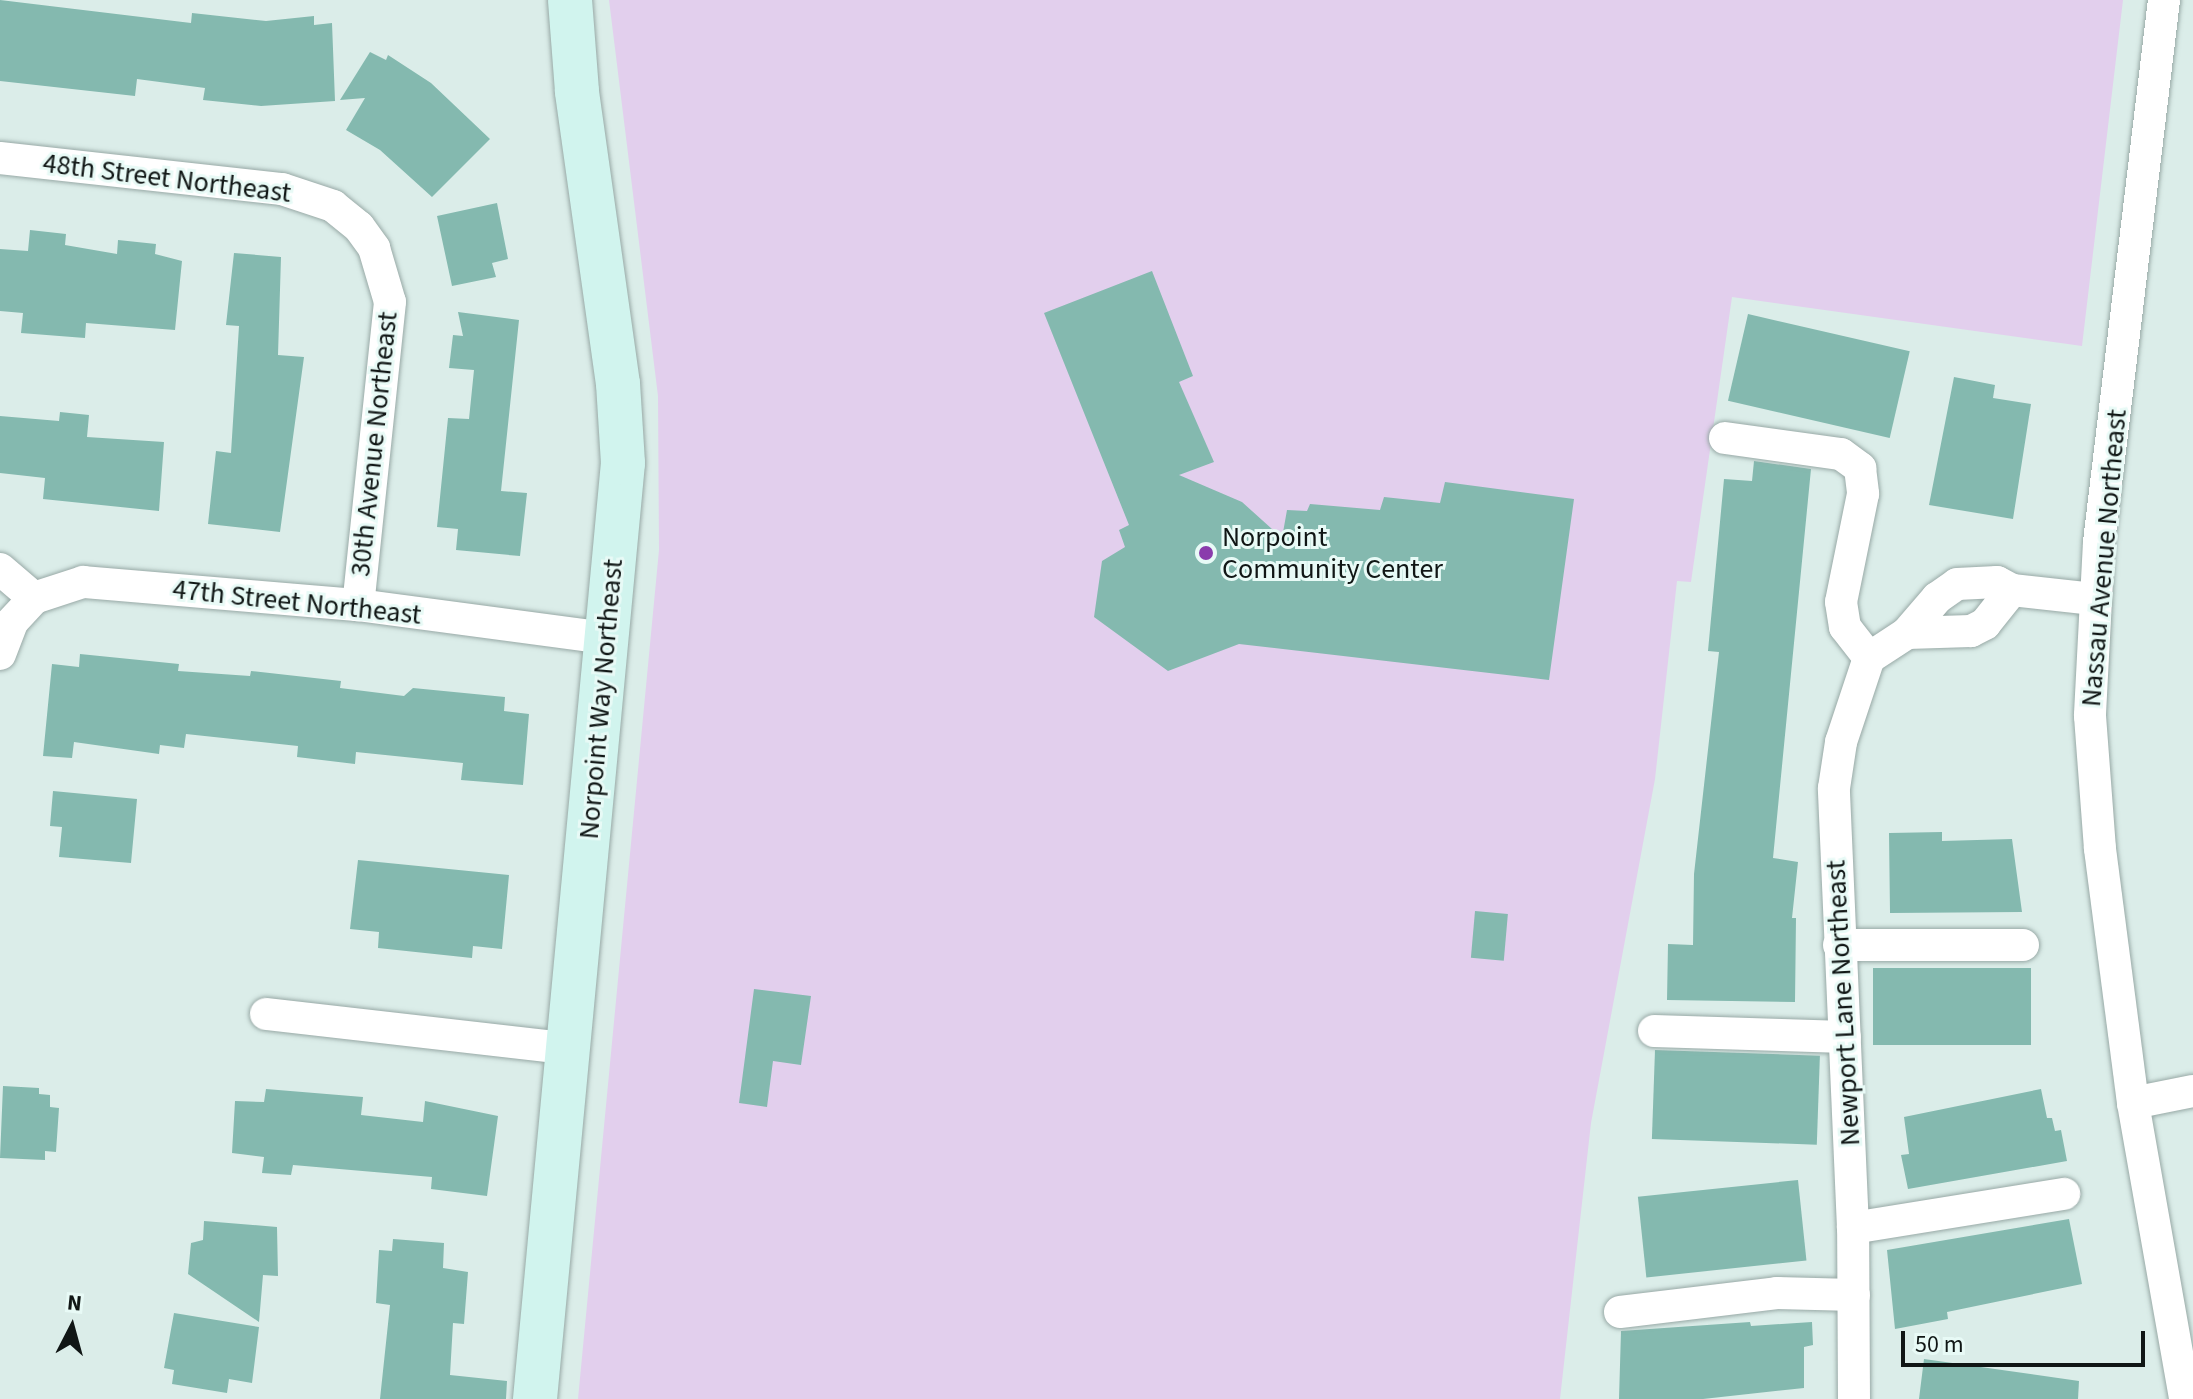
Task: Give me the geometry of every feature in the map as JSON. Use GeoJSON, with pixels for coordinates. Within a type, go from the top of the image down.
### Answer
{"type":"FeatureCollection","features":[{"type":"Feature","properties":{"kind":"street","name":"Norpoint Way Northeast"},"geometry":{"type":"LineString","coordinates":[[535,1399],[571,1049],[623,463],[618,384],[577,91],[570,0]]}},
{"type":"Feature","properties":{"kind":"street","name":"Nassau Avenue Northeast"},"geometry":{"type":"LineString","coordinates":[[2164,0],[2094,599],[2093,781],[2133,1103],[2185,1399]]}},
{"type":"Feature","properties":{"kind":"street","name":"48th Street Northeast"},"geometry":{"type":"LineString","coordinates":[[0,158],[282,189],[333,206]]}},
{"type":"Feature","properties":{"kind":"street","name":"30th Avenue Northeast"},"geometry":{"type":"LineString","coordinates":[[333,206],[359,227],[374,248],[390,302],[358,605]]}},
{"type":"Feature","properties":{"kind":"street"},"geometry":{"type":"LineString","coordinates":[[1725,438],[1841,454],[1860,468],[1863,494],[1841,602],[1845,627],[1869,658],[1907,633],[1937,598],[1957,584],[1997,582],[2012,590],[2094,599]]}},
{"type":"Feature","properties":{"kind":"street"},"geometry":{"type":"LineString","coordinates":[[0,569],[34,598],[12,622],[0,654]]}},
{"type":"Feature","properties":{"kind":"street","name":"47th Street Northeast"},"geometry":{"type":"LineString","coordinates":[[34,598],[83,582],[358,605],[606,638]]}},
{"type":"Feature","properties":{"kind":"street"},"geometry":{"type":"LineString","coordinates":[[1907,633],[1956,636],[1971,631],[1985,624],[2012,590]]}},
{"type":"Feature","properties":{"kind":"street","name":"Newport Lane Northeast"},"geometry":{"type":"LineString","coordinates":[[1854,1399],[1853,1228],[1834,788],[1841,742],[1869,658]]}},
{"type":"Feature","properties":{"kind":"street"},"geometry":{"type":"LineString","coordinates":[[1839,945],[2023,945]]}},
{"type":"Feature","properties":{"kind":"street"},"geometry":{"type":"LineString","coordinates":[[266,1014],[571,1049]]}},
{"type":"Feature","properties":{"kind":"street"},"geometry":{"type":"LineString","coordinates":[[1654,1031],[1845,1037]]}},
{"type":"Feature","properties":{"kind":"street"},"geometry":{"type":"LineString","coordinates":[[2133,1103],[2193,1091]]}},
{"type":"Feature","properties":{"kind":"street"},"geometry":{"type":"LineString","coordinates":[[1853,1228],[2064,1194]]}},
{"type":"Feature","properties":{"kind":"street"},"geometry":{"type":"LineString","coordinates":[[1620,1312],[1777,1293],[1854,1295]]}},
{"type":"Feature","properties":{"kind":"shaded area"},"geometry":{"type":"Polygon","coordinates":[[[609,0],[2123,0],[2082,346],[1732,297],[1691,582],[1677,581],[1655,779],[1591,1123],[1560,1399],[578,1399],[659,550],[658,396],[609,0]]]}},
{"type":"Feature","properties":{"kind":"building"},"geometry":{"type":"Polygon","coordinates":[[[0,0],[191,23],[192,13],[266,21],[314,16],[314,25],[332,23],[335,101],[261,106],[203,100],[205,88],[137,79],[135,96],[0,81],[0,0]]]}},
{"type":"Feature","properties":{"kind":"building"},"geometry":{"type":"Polygon","coordinates":[[[370,52],[386,60],[388,55],[431,83],[490,139],[432,197],[380,150],[346,130],[365,98],[340,100],[370,52]]]}},
{"type":"Feature","properties":{"kind":"building"},"geometry":{"type":"Polygon","coordinates":[[[497,203],[508,259],[492,263],[496,277],[452,286],[437,216],[497,203]]]}},
{"type":"Feature","properties":{"kind":"building"},"geometry":{"type":"Polygon","coordinates":[[[30,230],[66,234],[65,245],[117,254],[118,240],[156,244],[155,254],[182,261],[175,330],[86,323],[85,338],[21,333],[23,313],[0,311],[0,249],[28,251],[30,230]]]}},
{"type":"Feature","properties":{"kind":"building"},"geometry":{"type":"Polygon","coordinates":[[[234,253],[281,257],[278,355],[304,357],[280,532],[208,524],[216,451],[231,453],[239,326],[226,325],[234,253]]]}},
{"type":"Feature","properties":{"kind":"building"},"geometry":{"type":"Polygon","coordinates":[[[1152,271],[1193,376],[1179,382],[1214,462],[1179,475],[1242,502],[1282,538],[1287,510],[1307,511],[1310,504],[1380,510],[1384,497],[1440,503],[1445,482],[1574,499],[1549,680],[1239,644],[1168,671],[1094,617],[1102,561],[1125,547],[1119,530],[1129,525],[1044,313],[1152,271]]]}},
{"type":"Feature","properties":{"kind":"building"},"geometry":{"type":"Polygon","coordinates":[[[458,312],[519,320],[501,491],[527,493],[520,556],[456,550],[458,529],[437,527],[448,418],[469,419],[474,370],[449,368],[453,335],[463,336],[458,312]]]}},
{"type":"Feature","properties":{"kind":"building"},"geometry":{"type":"Polygon","coordinates":[[[1748,314],[1910,351],[1890,438],[1728,401],[1748,314]]]}},
{"type":"Feature","properties":{"kind":"building"},"geometry":{"type":"Polygon","coordinates":[[[1954,377],[1995,385],[1993,398],[2031,404],[2013,519],[1929,505],[1954,377]]]}},
{"type":"Feature","properties":{"kind":"building"},"geometry":{"type":"Polygon","coordinates":[[[60,412],[89,415],[87,437],[164,442],[159,511],[43,499],[45,478],[0,473],[0,416],[59,421],[60,412]]]}},
{"type":"Feature","properties":{"kind":"building"},"geometry":{"type":"Polygon","coordinates":[[[1754,461],[1811,469],[1773,858],[1798,862],[1792,918],[1796,918],[1795,1002],[1667,1000],[1668,944],[1693,945],[1694,874],[1719,652],[1708,651],[1724,479],[1752,481],[1754,461]]]}},
{"type":"Feature","properties":{"kind":"building"},"geometry":{"type":"Polygon","coordinates":[[[80,654],[179,664],[178,671],[250,676],[251,671],[341,681],[340,688],[404,696],[413,688],[505,697],[504,711],[529,714],[523,785],[461,780],[463,763],[356,752],[355,764],[297,757],[298,746],[186,734],[184,748],[160,745],[159,754],[74,742],[72,758],[43,756],[52,664],[79,667],[80,654]]]}},
{"type":"Feature","properties":{"kind":"building"},"geometry":{"type":"Polygon","coordinates":[[[53,791],[137,799],[131,863],[59,857],[62,827],[50,826],[53,791]]]}},
{"type":"Feature","properties":{"kind":"building"},"geometry":{"type":"Polygon","coordinates":[[[1942,832],[1942,841],[2012,839],[2022,912],[1890,913],[1889,833],[1942,832]]]}},
{"type":"Feature","properties":{"kind":"building"},"geometry":{"type":"Polygon","coordinates":[[[358,860],[509,875],[502,949],[473,946],[472,958],[378,948],[379,932],[350,929],[358,860]]]}},
{"type":"Feature","properties":{"kind":"building"},"geometry":{"type":"Polygon","coordinates":[[[1475,911],[1508,914],[1504,961],[1471,958],[1475,911]]]}},
{"type":"Feature","properties":{"kind":"building"},"geometry":{"type":"Polygon","coordinates":[[[1873,968],[2031,968],[2031,1045],[1873,1045],[1873,968]]]}},
{"type":"Feature","properties":{"kind":"building"},"geometry":{"type":"Polygon","coordinates":[[[754,989],[811,996],[801,1065],[773,1061],[767,1107],[739,1103],[754,989]]]}},
{"type":"Feature","properties":{"kind":"building"},"geometry":{"type":"Polygon","coordinates":[[[1655,1050],[1820,1056],[1817,1145],[1652,1139],[1655,1050]]]}},
{"type":"Feature","properties":{"kind":"building"},"geometry":{"type":"Polygon","coordinates":[[[3,1086],[39,1088],[39,1094],[50,1095],[50,1107],[59,1108],[56,1152],[45,1151],[45,1160],[0,1158],[3,1086]]]}},
{"type":"Feature","properties":{"kind":"building"},"geometry":{"type":"Polygon","coordinates":[[[266,1089],[363,1097],[361,1115],[423,1122],[425,1101],[498,1116],[487,1196],[431,1189],[432,1177],[293,1165],[291,1175],[262,1173],[264,1157],[232,1153],[235,1101],[264,1102],[266,1089]]]}},
{"type":"Feature","properties":{"kind":"building"},"geometry":{"type":"Polygon","coordinates":[[[2041,1089],[2047,1118],[2052,1118],[2055,1131],[2061,1130],[2067,1161],[1908,1189],[1901,1155],[1909,1154],[1904,1117],[2041,1089]]]}},
{"type":"Feature","properties":{"kind":"building"},"geometry":{"type":"Polygon","coordinates":[[[1798,1180],[1806,1261],[1646,1277],[1638,1197],[1798,1180]]]}},
{"type":"Feature","properties":{"kind":"building"},"geometry":{"type":"Polygon","coordinates":[[[2069,1219],[2082,1284],[1947,1312],[1948,1319],[1895,1329],[1887,1250],[2069,1219]]]}},
{"type":"Feature","properties":{"kind":"building"},"geometry":{"type":"Polygon","coordinates":[[[204,1221],[277,1227],[278,1276],[263,1275],[259,1322],[188,1274],[191,1243],[203,1240],[204,1221]]]}},
{"type":"Feature","properties":{"kind":"building"},"geometry":{"type":"Polygon","coordinates":[[[393,1239],[444,1243],[443,1268],[468,1272],[464,1324],[453,1323],[450,1375],[507,1381],[506,1399],[380,1399],[390,1305],[376,1303],[379,1250],[392,1251],[393,1239]]]}},
{"type":"Feature","properties":{"kind":"building"},"geometry":{"type":"Polygon","coordinates":[[[174,1313],[259,1327],[252,1383],[229,1379],[227,1393],[172,1384],[174,1370],[164,1368],[174,1313]]]}},
{"type":"Feature","properties":{"kind":"building"},"geometry":{"type":"Polygon","coordinates":[[[1750,1322],[1751,1326],[1812,1322],[1813,1345],[1804,1347],[1804,1388],[1703,1399],[1619,1399],[1621,1331],[1750,1322]]]}},
{"type":"Feature","properties":{"kind":"building"},"geometry":{"type":"Polygon","coordinates":[[[1924,1359],[2079,1381],[2078,1399],[1919,1399],[1924,1359]]]}},
{"type":"Feature","properties":{"kind":"place","name":"Norpoint Community Center"},"geometry":{"type":"Point","coordinates":[1206,553]}}]}
